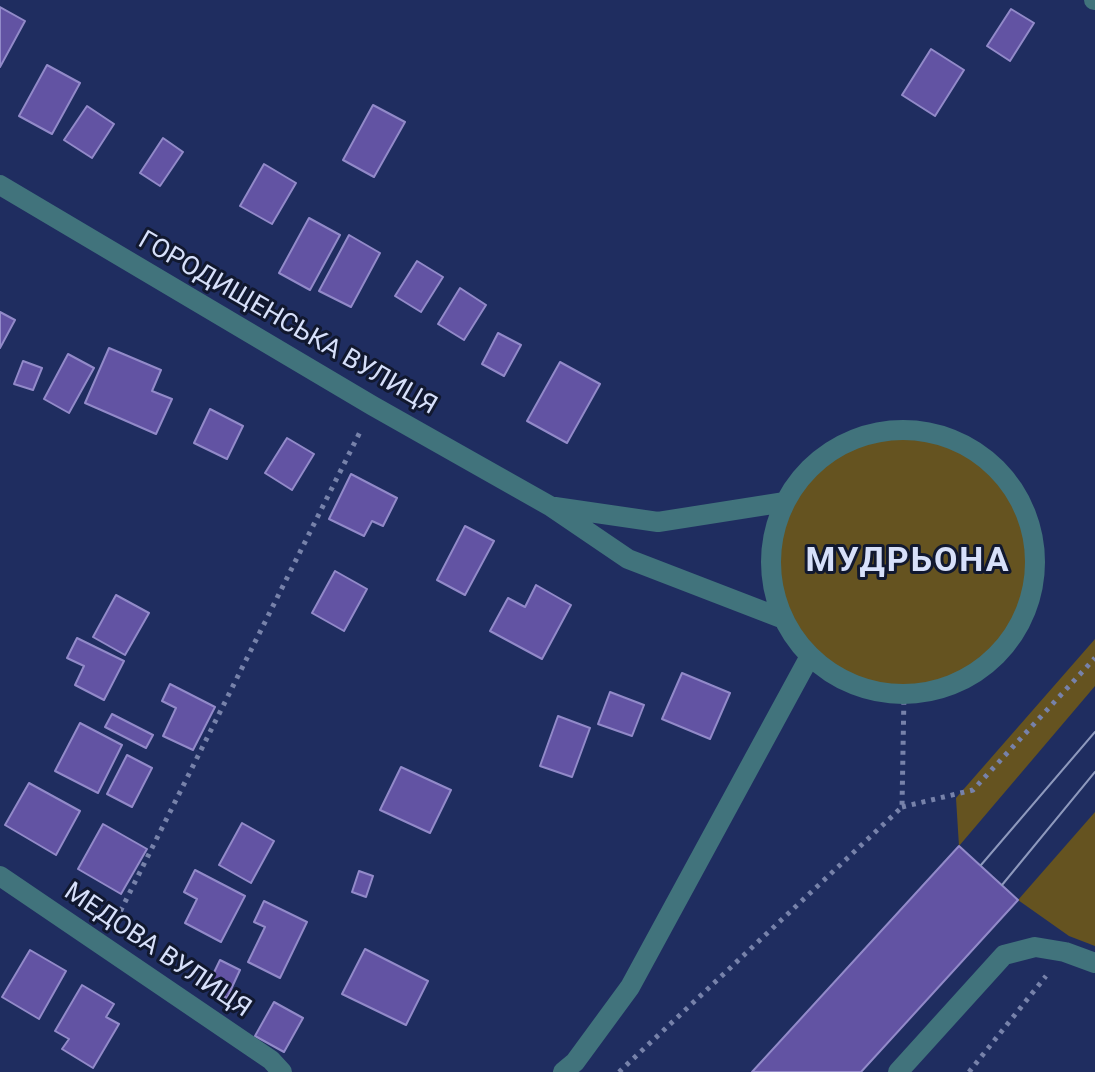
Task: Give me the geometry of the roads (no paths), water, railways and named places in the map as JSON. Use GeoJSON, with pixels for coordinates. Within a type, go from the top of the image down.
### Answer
{"type":"FeatureCollection","features":[{"type":"Feature","properties":{"kind":"street","name":"ГОРОДИЩЕНСЬКА ВУЛИЦЯ"},"geometry":{"type":"LineString","coordinates":[[0,185],[373,406],[550,506],[628,559],[781,618]]}},
{"type":"Feature","properties":{"kind":"street"},"geometry":{"type":"LineString","coordinates":[[901,429],[941,435],[958,442],[993,465],[1013,489],[1027,514],[1035,554],[1033,586],[1019,625],[1006,646],[980,670],[938,689],[904,694],[857,686],[839,678],[810,656],[781,618],[774,593],[771,548],[777,520],[785,502],[804,473],[831,450],[861,436],[901,429]]}},
{"type":"Feature","properties":{"kind":"street","name":"ГОРОДИЩЕНСЬКА ВУЛИЦЯ"},"geometry":{"type":"LineString","coordinates":[[550,506],[658,522],[785,502]]}},
{"type":"Feature","properties":{"kind":"street"},"geometry":{"type":"LineString","coordinates":[[563,1072],[575,1062],[630,987],[810,656]]}},
{"type":"Feature","properties":{"kind":"street","name":"МЕДОВА ВУЛИЦЯ"},"geometry":{"type":"LineString","coordinates":[[0,876],[271,1060],[282,1072]]}},
{"type":"Feature","properties":{"kind":"street"},"geometry":{"type":"LineString","coordinates":[[898,1072],[1004,955],[1035,947],[1065,952],[1095,963]]}},
{"type":"Feature","properties":{"kind":"tram line"},"geometry":{"type":"LineString","coordinates":[[981,865],[1095,732]]}},
{"type":"Feature","properties":{"kind":"tram line"},"geometry":{"type":"LineString","coordinates":[[1002,885],[1095,772]]}},
{"type":"Feature","properties":{"kind":"district","name":"МУДРЬОНА"},"geometry":{"type":"Point","coordinates":[908,562]}}]}
